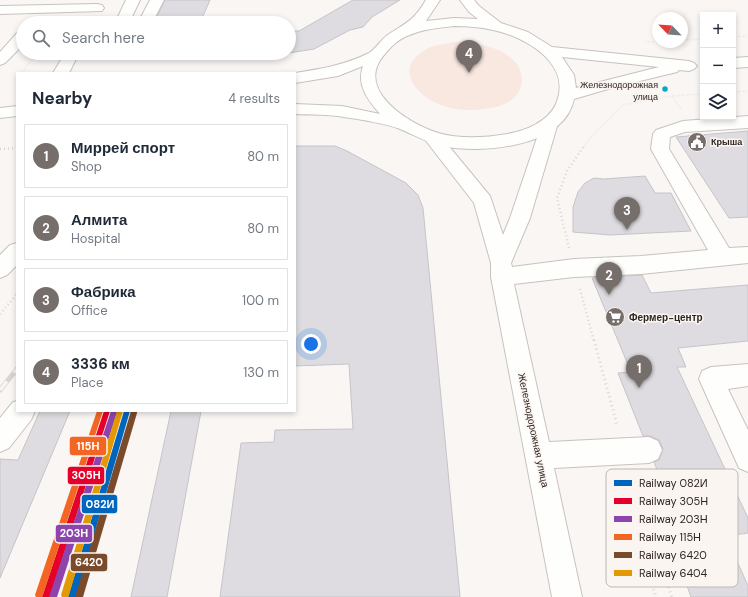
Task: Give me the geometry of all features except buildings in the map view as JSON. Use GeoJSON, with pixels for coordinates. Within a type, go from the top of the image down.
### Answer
{"type":"FeatureCollection","features":[{"type":"Feature","properties":{"kind":"main road"},"geometry":{"type":"LineString","coordinates":[[125,16],[133,0]]}},
{"type":"Feature","properties":{"kind":"main road"},"geometry":{"type":"LineString","coordinates":[[149,16],[157,0]]}},
{"type":"Feature","properties":{"kind":"main road"},"geometry":{"type":"LineString","coordinates":[[405,32],[422,18],[433,0]]}},
{"type":"Feature","properties":{"kind":"main road"},"geometry":{"type":"LineString","coordinates":[[467,0],[474,9],[497,26]]}},
{"type":"Feature","properties":{"kind":"main road"},"geometry":{"type":"LineString","coordinates":[[0,10],[99,4]]}},
{"type":"Feature","properties":{"kind":"main road"},"geometry":{"type":"LineString","coordinates":[[93,16],[99,4]]}},
{"type":"Feature","properties":{"kind":"main road"},"geometry":{"type":"LineString","coordinates":[[0,17],[16,23]]}},
{"type":"Feature","properties":{"kind":"main road"},"geometry":{"type":"LineString","coordinates":[[296,109],[342,111],[402,124],[432,137],[460,143],[489,143],[524,137],[550,123],[563,110],[569,95],[569,83],[565,72],[549,51],[526,37],[497,26],[476,23],[454,22],[428,25],[405,32],[386,42],[374,56],[368,70],[369,86],[374,99],[385,111],[402,124]]}},
{"type":"Feature","properties":{"kind":"main road"},"geometry":{"type":"LineString","coordinates":[[0,60],[16,44]]}},
{"type":"Feature","properties":{"kind":"main road"},"geometry":{"type":"LineString","coordinates":[[549,51],[696,65]]}},
{"type":"Feature","properties":{"kind":"main road"},"geometry":{"type":"LineString","coordinates":[[296,78],[338,71],[374,56]]}},
{"type":"Feature","properties":{"kind":"main road"},"geometry":{"type":"LineString","coordinates":[[62,72],[68,60]]}},
{"type":"Feature","properties":{"kind":"main road"},"geometry":{"type":"LineString","coordinates":[[736,63],[748,62]]}},
{"type":"Feature","properties":{"kind":"main road"},"geometry":{"type":"LineString","coordinates":[[569,95],[611,83],[696,65]]}},
{"type":"Feature","properties":{"kind":"main road"},"geometry":{"type":"LineString","coordinates":[[0,113],[16,111]]}},
{"type":"Feature","properties":{"kind":"main road"},"geometry":{"type":"LineString","coordinates":[[722,258],[660,149],[662,134],[683,127],[748,122]]}},
{"type":"Feature","properties":{"kind":"main road"},"geometry":{"type":"LineString","coordinates":[[550,123],[520,218],[501,270],[641,265],[748,255]]}},
{"type":"Feature","properties":{"kind":"main road","name":"Железнодорожная улица"},"geometry":{"type":"LineString","coordinates":[[432,137],[483,201],[501,270],[567,597]]}},
{"type":"Feature","properties":{"kind":"main road"},"geometry":{"type":"LineString","coordinates":[[0,269],[16,252]]}},
{"type":"Feature","properties":{"kind":"main road"},"geometry":{"type":"LineString","coordinates":[[748,375],[711,379],[748,459]]}},
{"type":"Feature","properties":{"kind":"main road"},"geometry":{"type":"LineString","coordinates":[[0,439],[21,412]]}},
{"type":"Feature","properties":{"kind":"main road"},"geometry":{"type":"LineString","coordinates":[[539,456],[636,451]]}},
{"type":"Feature","properties":{"kind":"path"},"geometry":{"type":"LineString","coordinates":[[736,37],[748,36]]}},
{"type":"Feature","properties":{"kind":"path"},"geometry":{"type":"LineString","coordinates":[[688,40],[700,39]]}},
{"type":"Feature","properties":{"kind":"path"},"geometry":{"type":"LineString","coordinates":[[22,72],[32,60]]}},
{"type":"Feature","properties":{"kind":"path"},"geometry":{"type":"LineString","coordinates":[[736,92],[748,91]]}},
{"type":"Feature","properties":{"kind":"path"},"geometry":{"type":"LineString","coordinates":[[640,469],[636,451],[574,268],[557,198],[567,171],[590,138],[624,105],[672,96],[700,94]]}},
{"type":"Feature","properties":{"kind":"path"},"geometry":{"type":"LineString","coordinates":[[0,149],[16,148]]}},
{"type":"Feature","properties":{"kind":"path"},"geometry":{"type":"LineString","coordinates":[[0,314],[16,295]]}},
{"type":"Feature","properties":{"kind":"path"},"geometry":{"type":"LineString","coordinates":[[619,469],[636,451]]}},
{"type":"Feature","properties":{"kind":"path"},"geometry":{"type":"LineString","coordinates":[[653,587],[656,597]]}},
{"type":"Feature","properties":{"kind":"path"},"geometry":{"type":"LineString","coordinates":[[670,587],[672,597]]}},
{"type":"Feature","properties":{"kind":"shaded area"},"geometry":{"type":"Polygon","coordinates":[[[455,42],[486,46],[504,53],[513,60],[519,67],[522,76],[522,84],[519,91],[513,98],[505,104],[495,107],[460,110],[446,107],[423,95],[412,81],[410,74],[410,66],[414,58],[430,47],[455,42]]]}},
{"type":"Feature","properties":{"kind":"railway"},"geometry":{"type":"LineString","coordinates":[[0,390],[16,370]]}},
{"type":"Feature","properties":{"kind":"rail line","name":"115Н"},"geometry":{"type":"LineString","coordinates":[[39,595],[100,412]]}},
{"type":"Feature","properties":{"kind":"rail line","name":"305Н"},"geometry":{"type":"LineString","coordinates":[[46,597],[107,412]]}},
{"type":"Feature","properties":{"kind":"rail line","name":"6404"},"geometry":{"type":"LineString","coordinates":[[65,595],[120,412]]}},
{"type":"Feature","properties":{"kind":"rail line","name":"082И"},"geometry":{"type":"LineString","coordinates":[[72,597],[127,412]]}},
{"type":"Feature","properties":{"kind":"rail line","name":"203Н"},"geometry":{"type":"LineString","coordinates":[[53,597],[114,413]]}},
{"type":"Feature","properties":{"kind":"rail line","name":"6420"},"geometry":{"type":"LineString","coordinates":[[79,597],[134,413]]}},
{"type":"Feature","properties":{"kind":"place","name":"3336 км"},"geometry":{"type":"Point","coordinates":[469,73]}},
{"type":"Feature","properties":{"kind":"place","name":"Железнодорожная улица"},"geometry":{"type":"Point","coordinates":[665,89]}},
{"type":"Feature","properties":{"kind":"place","name":"Крыша"},"geometry":{"type":"Point","coordinates":[697,142]}},
{"type":"Feature","properties":{"kind":"place","name":"Фабрика"},"geometry":{"type":"Point","coordinates":[627,230]}},
{"type":"Feature","properties":{"kind":"place","name":"Алмита"},"geometry":{"type":"Point","coordinates":[609,295]}},
{"type":"Feature","properties":{"kind":"place","name":"Фермер-центр"},"geometry":{"type":"Point","coordinates":[615,317]}},
{"type":"Feature","properties":{"kind":"place","name":"Миррей спорт"},"geometry":{"type":"Point","coordinates":[639,388]}}]}
